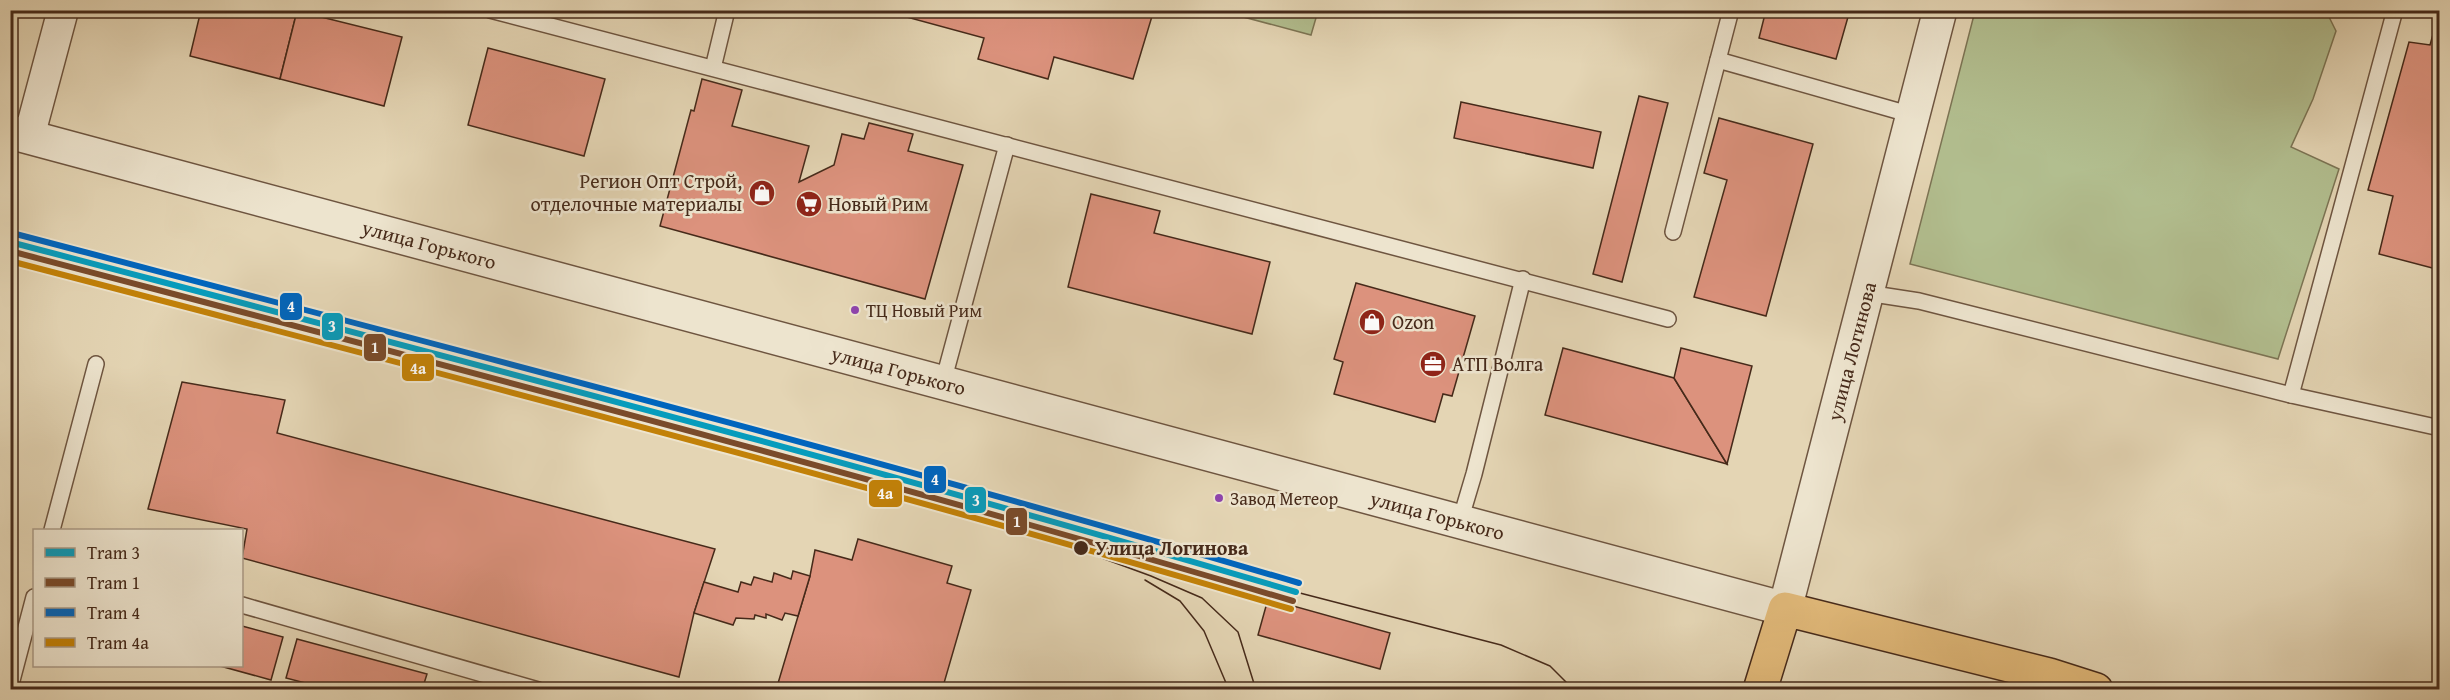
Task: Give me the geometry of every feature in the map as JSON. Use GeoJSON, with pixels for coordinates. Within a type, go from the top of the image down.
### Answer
{"type":"FeatureCollection","features":[{"type":"Feature","properties":{"kind":"main road"},"geometry":{"type":"LineString","coordinates":[[1785,609],[2080,687]]}},
{"type":"Feature","properties":{"kind":"main road","name":"улица Логинова"},"geometry":{"type":"LineString","coordinates":[[1760,690],[1785,609]]}},
{"type":"Feature","properties":{"kind":"street"},"geometry":{"type":"LineString","coordinates":[[20,134],[63,10]]}},
{"type":"Feature","properties":{"kind":"street","name":"улица Логинова"},"geometry":{"type":"LineString","coordinates":[[1785,609],[1940,10]]}},
{"type":"Feature","properties":{"kind":"street","name":"улица Горького"},"geometry":{"type":"LineString","coordinates":[[20,134],[1785,609]]}},
{"type":"Feature","properties":{"kind":"lane"},"geometry":{"type":"LineString","coordinates":[[490,10],[1668,319]]}},
{"type":"Feature","properties":{"kind":"lane"},"geometry":{"type":"LineString","coordinates":[[713,68],[727,10]]}},
{"type":"Feature","properties":{"kind":"lane"},"geometry":{"type":"LineString","coordinates":[[2291,395],[2396,10]]}},
{"type":"Feature","properties":{"kind":"lane"},"geometry":{"type":"LineString","coordinates":[[1673,232],[1731,11]]}},
{"type":"Feature","properties":{"kind":"lane"},"geometry":{"type":"LineString","coordinates":[[1718,60],[1912,115]]}},
{"type":"Feature","properties":{"kind":"lane"},"geometry":{"type":"LineString","coordinates":[[943,382],[1007,145]]}},
{"type":"Feature","properties":{"kind":"lane"},"geometry":{"type":"LineString","coordinates":[[1460,521],[1477,463],[1522,279]]}},
{"type":"Feature","properties":{"kind":"lane"},"geometry":{"type":"LineString","coordinates":[[1867,292],[1919,301],[2291,395],[2439,428]]}},
{"type":"Feature","properties":{"kind":"lane"},"geometry":{"type":"LineString","coordinates":[[53,529],[96,364]]}},
{"type":"Feature","properties":{"kind":"lane"},"geometry":{"type":"LineString","coordinates":[[10,688],[33,601]]}},
{"type":"Feature","properties":{"kind":"lane"},"geometry":{"type":"LineString","coordinates":[[243,605],[538,690]]}},
{"type":"Feature","properties":{"kind":"green space"},"geometry":{"type":"Polygon","coordinates":[[[1221,11],[1318,11],[1311,35],[1221,11]]]}},
{"type":"Feature","properties":{"kind":"green space"},"geometry":{"type":"Polygon","coordinates":[[[1975,11],[2326,11],[2336,31],[2313,99],[2291,147],[2339,169],[2278,359],[1910,264],[1975,11]]]}},
{"type":"Feature","properties":{"kind":"green space"},"geometry":{"type":"Polygon","coordinates":[[[1900,685],[1979,685],[1990,689],[1887,689],[1900,685]]]}},
{"type":"Feature","properties":{"kind":"building"},"geometry":{"type":"Polygon","coordinates":[[[201,10],[297,11],[280,79],[190,56],[201,10]]]}},
{"type":"Feature","properties":{"kind":"building"},"geometry":{"type":"Polygon","coordinates":[[[905,10],[1144,10],[1153,13],[1133,79],[1054,57],[1048,79],[978,59],[984,38],[903,16],[905,10]]]}},
{"type":"Feature","properties":{"kind":"building"},"geometry":{"type":"Polygon","coordinates":[[[1766,10],[1850,10],[1836,59],[1759,38],[1766,10]]]}},
{"type":"Feature","properties":{"kind":"building"},"geometry":{"type":"Polygon","coordinates":[[[2440,10],[2440,270],[2379,254],[2393,196],[2368,190],[2409,42],[2430,45],[2440,10]]]}},
{"type":"Feature","properties":{"kind":"building"},"geometry":{"type":"Polygon","coordinates":[[[297,11],[402,37],[384,106],[280,79],[297,11]]]}},
{"type":"Feature","properties":{"kind":"building"},"geometry":{"type":"Polygon","coordinates":[[[488,48],[605,79],[584,156],[468,125],[488,48]]]}},
{"type":"Feature","properties":{"kind":"building","name":"Новый Рим"},"geometry":{"type":"Polygon","coordinates":[[[702,79],[742,90],[732,126],[809,146],[799,182],[834,165],[842,134],[864,139],[869,123],[913,134],[908,151],[963,165],[925,299],[660,226],[691,110],[694,111],[702,79]]]}},
{"type":"Feature","properties":{"kind":"building"},"geometry":{"type":"Polygon","coordinates":[[[1639,96],[1668,103],[1622,282],[1593,274],[1639,96]]]}},
{"type":"Feature","properties":{"kind":"building"},"geometry":{"type":"Polygon","coordinates":[[[1461,102],[1601,132],[1593,168],[1454,138],[1461,102]]]}},
{"type":"Feature","properties":{"kind":"building"},"geometry":{"type":"Polygon","coordinates":[[[1719,118],[1813,144],[1766,316],[1694,297],[1727,180],[1704,173],[1719,118]]]}},
{"type":"Feature","properties":{"kind":"building"},"geometry":{"type":"Polygon","coordinates":[[[1091,194],[1160,211],[1154,233],[1270,262],[1252,334],[1068,287],[1091,194]]]}},
{"type":"Feature","properties":{"kind":"building"},"geometry":{"type":"Polygon","coordinates":[[[1356,283],[1475,316],[1452,396],[1443,394],[1435,422],[1334,394],[1343,362],[1334,359],[1356,283]]]}},
{"type":"Feature","properties":{"kind":"building"},"geometry":{"type":"Polygon","coordinates":[[[1563,348],[1674,378],[1727,464],[1545,415],[1563,348]]]}},
{"type":"Feature","properties":{"kind":"building"},"geometry":{"type":"Polygon","coordinates":[[[1681,348],[1752,366],[1727,464],[1674,378],[1681,348]]]}},
{"type":"Feature","properties":{"kind":"building"},"geometry":{"type":"Polygon","coordinates":[[[182,382],[285,400],[277,433],[715,549],[694,613],[679,677],[243,558],[247,529],[148,509],[182,382]]]}},
{"type":"Feature","properties":{"kind":"building"},"geometry":{"type":"Polygon","coordinates":[[[858,539],[952,566],[947,583],[971,590],[942,690],[776,690],[810,576],[815,550],[852,560],[858,539]]]}},
{"type":"Feature","properties":{"kind":"building"},"geometry":{"type":"Polygon","coordinates":[[[793,571],[810,576],[798,616],[785,613],[782,620],[766,614],[766,618],[755,615],[754,619],[736,618],[733,625],[694,613],[704,582],[738,592],[741,582],[751,585],[754,577],[772,582],[774,573],[791,579],[793,571]]]}},
{"type":"Feature","properties":{"kind":"building"},"geometry":{"type":"Polygon","coordinates":[[[1268,599],[1390,633],[1380,669],[1258,635],[1268,599]]]}},
{"type":"Feature","properties":{"kind":"building"},"geometry":{"type":"Polygon","coordinates":[[[243,626],[283,637],[271,680],[224,667],[243,667],[243,626]]]}},
{"type":"Feature","properties":{"kind":"building"},"geometry":{"type":"Polygon","coordinates":[[[297,639],[427,674],[422,690],[332,690],[286,678],[297,639]]]}},
{"type":"Feature","properties":{"kind":"building"},"geometry":{"type":"Polygon","coordinates":[[[2440,668],[2440,690],[2434,690],[2440,668]]]}},
{"type":"Feature","properties":{"kind":"tram line","name":"4"},"geometry":{"type":"LineString","coordinates":[[12,233],[818,447],[1299,583]]}},
{"type":"Feature","properties":{"kind":"tram line","name":"3"},"geometry":{"type":"LineString","coordinates":[[10,242],[815,456],[1296,592]]}},
{"type":"Feature","properties":{"kind":"tram line","name":"1"},"geometry":{"type":"LineString","coordinates":[[10,251],[813,465],[1293,601]]}},
{"type":"Feature","properties":{"kind":"tram line","name":"4а"},"geometry":{"type":"LineString","coordinates":[[10,261],[812,473],[1291,609]]}},
{"type":"Feature","properties":{"kind":"tram line"},"geometry":{"type":"LineString","coordinates":[[1080,550],[1151,576],[1202,598],[1238,632],[1256,690]]}},
{"type":"Feature","properties":{"kind":"tram line"},"geometry":{"type":"LineString","coordinates":[[1145,580],[1180,601],[1204,631],[1229,690]]}},
{"type":"Feature","properties":{"kind":"tram line"},"geometry":{"type":"LineString","coordinates":[[1296,592],[1501,645],[1550,666],[1574,690]]}},
{"type":"Feature","properties":{"kind":"place","name":"Регион Опт Строй, отделочные материалы"},"geometry":{"type":"Point","coordinates":[762,193]}},
{"type":"Feature","properties":{"kind":"place","name":"Новый Рим"},"geometry":{"type":"Point","coordinates":[809,204]}},
{"type":"Feature","properties":{"kind":"place","name":"ТЦ Новый Рим"},"geometry":{"type":"Point","coordinates":[855,310]}},
{"type":"Feature","properties":{"kind":"place","name":"Ozon"},"geometry":{"type":"Point","coordinates":[1372,322]}},
{"type":"Feature","properties":{"kind":"place","name":"АТП Волга"},"geometry":{"type":"Point","coordinates":[1433,364]}},
{"type":"Feature","properties":{"kind":"place","name":"Завод Метеор"},"geometry":{"type":"Point","coordinates":[1219,498]}},
{"type":"Feature","properties":{"kind":"place","name":"Улица Логинова"},"geometry":{"type":"Point","coordinates":[1081,548]}}]}
